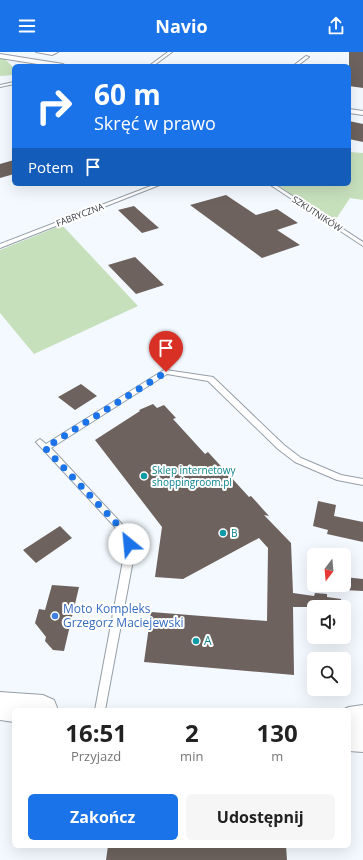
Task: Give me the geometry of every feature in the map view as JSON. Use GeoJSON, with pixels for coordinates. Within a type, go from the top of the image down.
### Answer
{"type":"FeatureCollection","features":[{"type":"Feature","properties":{"kind":"street"},"geometry":{"type":"LineString","coordinates":[[0,56],[48,64]]}},
{"type":"Feature","properties":{"kind":"street"},"geometry":{"type":"LineString","coordinates":[[351,111],[363,113]]}},
{"type":"Feature","properties":{"kind":"street"},"geometry":{"type":"LineString","coordinates":[[0,706],[22,708]]}},
{"type":"Feature","properties":{"kind":"street"},"geometry":{"type":"LineString","coordinates":[[351,722],[363,720]]}},
{"type":"Feature","properties":{"kind":"street"},"geometry":{"type":"LineString","coordinates":[[351,736],[363,737]]}},
{"type":"Feature","properties":{"kind":"lane"},"geometry":{"type":"LineString","coordinates":[[38,52],[51,54]]}},
{"type":"Feature","properties":{"kind":"lane"},"geometry":{"type":"LineString","coordinates":[[37,62],[56,52]]}},
{"type":"Feature","properties":{"kind":"lane"},"geometry":{"type":"LineString","coordinates":[[154,64],[170,52]]}},
{"type":"Feature","properties":{"kind":"lane"},"geometry":{"type":"LineString","coordinates":[[297,64],[308,57]]}},
{"type":"Feature","properties":{"kind":"lane"},"geometry":{"type":"LineString","coordinates":[[0,86],[12,83]]}},
{"type":"Feature","properties":{"kind":"lane","name":"FABRYCZNA"},"geometry":{"type":"LineString","coordinates":[[1,245],[155,186]]}},
{"type":"Feature","properties":{"kind":"lane","name":"SZKUTNIKÓW"},"geometry":{"type":"LineString","coordinates":[[274,186],[363,244]]}},
{"type":"Feature","properties":{"kind":"lane"},"geometry":{"type":"LineString","coordinates":[[100,708],[127,563],[129,544],[118,525],[43,445],[166,372],[210,378],[281,447],[298,460],[340,478],[363,482]]}},
{"type":"Feature","properties":{"kind":"green space"},"geometry":{"type":"Polygon","coordinates":[[[0,59],[5,59],[12,66],[12,75],[0,76],[0,59]]]}},
{"type":"Feature","properties":{"kind":"green space"},"geometry":{"type":"Polygon","coordinates":[[[351,152],[363,153],[363,200],[350,198],[336,219],[330,220],[279,186],[351,186],[351,152]]]}},
{"type":"Feature","properties":{"kind":"green space"},"geometry":{"type":"Polygon","coordinates":[[[62,225],[138,306],[34,354],[0,313],[0,250],[62,225]]]}},
{"type":"Feature","properties":{"kind":"building"},"geometry":{"type":"Polygon","coordinates":[[[349,52],[363,52],[363,88],[351,86],[351,64],[349,64],[349,52]]]}},
{"type":"Feature","properties":{"kind":"building"},"geometry":{"type":"Polygon","coordinates":[[[351,121],[363,124],[363,142],[351,139],[351,121]]]}},
{"type":"Feature","properties":{"kind":"building"},"geometry":{"type":"Polygon","coordinates":[[[12,161],[12,175],[0,178],[0,164],[12,161]]]}},
{"type":"Feature","properties":{"kind":"building"},"geometry":{"type":"Polygon","coordinates":[[[226,195],[256,215],[277,209],[298,223],[277,230],[300,245],[262,258],[190,205],[226,195]]]}},
{"type":"Feature","properties":{"kind":"building"},"geometry":{"type":"Polygon","coordinates":[[[134,206],[159,228],[142,233],[118,210],[134,206]]]}},
{"type":"Feature","properties":{"kind":"building"},"geometry":{"type":"Polygon","coordinates":[[[135,257],[164,285],[136,294],[108,265],[135,257]]]}},
{"type":"Feature","properties":{"kind":"building"},"geometry":{"type":"Polygon","coordinates":[[[81,384],[97,396],[75,410],[58,397],[81,384]]]}},
{"type":"Feature","properties":{"kind":"building"},"geometry":{"type":"Polygon","coordinates":[[[153,404],[157,408],[164,405],[176,418],[173,419],[205,454],[208,452],[249,497],[251,496],[269,516],[264,515],[291,543],[293,593],[314,596],[315,593],[327,594],[327,597],[341,599],[307,600],[307,607],[293,607],[294,675],[144,662],[151,612],[267,621],[268,548],[259,538],[183,579],[155,577],[162,527],[95,440],[140,411],[139,410],[153,404]]]}},
{"type":"Feature","properties":{"kind":"building"},"geometry":{"type":"Polygon","coordinates":[[[318,501],[336,505],[334,516],[363,522],[363,542],[327,534],[328,530],[313,526],[318,501]]]}},
{"type":"Feature","properties":{"kind":"building"},"geometry":{"type":"Polygon","coordinates":[[[60,526],[72,538],[36,563],[23,550],[60,526]]]}},
{"type":"Feature","properties":{"kind":"building"},"geometry":{"type":"Polygon","coordinates":[[[351,578],[363,579],[363,591],[351,590],[351,578]]]}},
{"type":"Feature","properties":{"kind":"building","name":"Moto Kompleks Grzegorz Maciejewski"},"geometry":{"type":"Polygon","coordinates":[[[52,585],[79,587],[64,651],[53,650],[45,641],[46,637],[35,623],[39,609],[45,610],[52,585]]]}},
{"type":"Feature","properties":{"kind":"building"},"geometry":{"type":"Polygon","coordinates":[[[108,848],[286,848],[287,860],[106,860],[108,848]]]}},
{"type":"Feature","properties":{"kind":"place","name":"Sklep internetowy shoppingroom.pl"},"geometry":{"type":"Point","coordinates":[144,476]}},
{"type":"Feature","properties":{"kind":"place","name":"B"},"geometry":{"type":"Point","coordinates":[223,533]}},
{"type":"Feature","properties":{"kind":"place","name":"Moto Kompleks Grzegorz Maciejewski"},"geometry":{"type":"Point","coordinates":[55,616]}},
{"type":"Feature","properties":{"kind":"place","name":"A"},"geometry":{"type":"Point","coordinates":[196,641]}},
{"type":"Feature","properties":{"kind":"route"},"geometry":{"type":"LineString","coordinates":[[129,544],[118,525],[45,448],[166,372]]}}]}
